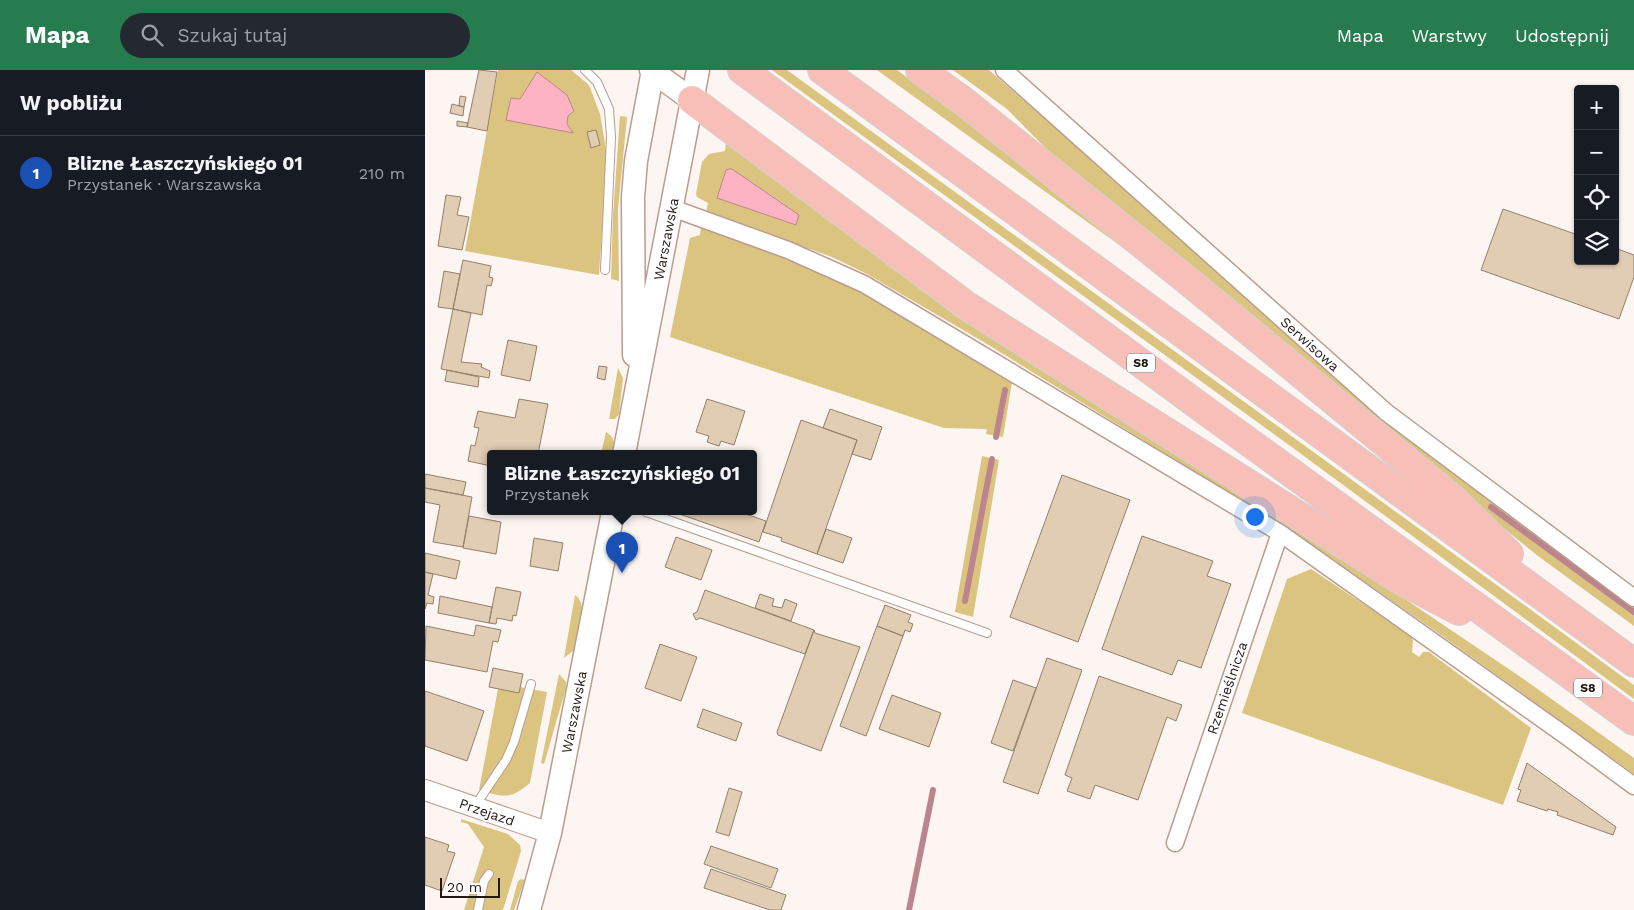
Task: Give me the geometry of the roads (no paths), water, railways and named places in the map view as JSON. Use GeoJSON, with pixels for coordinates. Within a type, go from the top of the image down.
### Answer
{"type":"FeatureCollection","features":[{"type":"Feature","properties":{"kind":"highway","name":"S8"},"geometry":{"type":"LineString","coordinates":[[742,70],[1214,417],[1634,721]]}},
{"type":"Feature","properties":{"kind":"highway"},"geometry":{"type":"LineString","coordinates":[[822,70],[1634,663]]}},
{"type":"Feature","properties":{"kind":"highway"},"geometry":{"type":"LineString","coordinates":[[920,70],[962,100],[1193,285],[1453,499],[1575,620]]}},
{"type":"Feature","properties":{"kind":"highway"},"geometry":{"type":"LineString","coordinates":[[696,82],[975,311],[1402,581],[1542,654]]}},
{"type":"Feature","properties":{"kind":"main road"},"geometry":{"type":"LineString","coordinates":[[652,70],[696,82]]}},
{"type":"Feature","properties":{"kind":"main road","name":"Warszawska"},"geometry":{"type":"LineString","coordinates":[[634,407],[633,197],[652,70]]}},
{"type":"Feature","properties":{"kind":"main road","name":"Warszawska"},"geometry":{"type":"LineString","coordinates":[[625,450],[696,82]]}},
{"type":"Feature","properties":{"kind":"main road","name":"Warszawska"},"geometry":{"type":"LineString","coordinates":[[529,910],[550,833],[612,515]]}},
{"type":"Feature","properties":{"kind":"street","name":"Serwisowa"},"geometry":{"type":"LineString","coordinates":[[1004,70],[1386,412],[1634,598]]}},
{"type":"Feature","properties":{"kind":"street"},"geometry":{"type":"LineString","coordinates":[[672,208],[788,250],[864,284],[1280,533],[1567,736],[1634,786]]}},
{"type":"Feature","properties":{"kind":"street","name":"Rzemieślnicza"},"geometry":{"type":"LineString","coordinates":[[1175,843],[1280,533]]}},
{"type":"Feature","properties":{"kind":"street","name":"Przejazd"},"geometry":{"type":"LineString","coordinates":[[425,790],[550,833]]}},
{"type":"Feature","properties":{"kind":"lane"},"geometry":{"type":"LineString","coordinates":[[585,70],[597,82],[609,109],[611,137],[605,270]]}},
{"type":"Feature","properties":{"kind":"lane"},"geometry":{"type":"LineString","coordinates":[[654,515],[987,633]]}},
{"type":"Feature","properties":{"kind":"lane"},"geometry":{"type":"LineString","coordinates":[[475,808],[506,760],[514,742],[531,684]]}},
{"type":"Feature","properties":{"kind":"lane"},"geometry":{"type":"LineString","coordinates":[[478,910],[484,881],[489,874]]}},
{"type":"Feature","properties":{"kind":"waterway"},"geometry":{"type":"LineString","coordinates":[[996,437],[1005,390]]}},
{"type":"Feature","properties":{"kind":"waterway"},"geometry":{"type":"LineString","coordinates":[[965,601],[992,459]]}},
{"type":"Feature","properties":{"kind":"waterway"},"geometry":{"type":"LineString","coordinates":[[1491,507],[1634,612]]}},
{"type":"Feature","properties":{"kind":"waterway"},"geometry":{"type":"LineString","coordinates":[[909,910],[933,790]]}},
{"type":"Feature","properties":{"kind":"place","name":"Blizne Łaszczyńskiego 01"},"geometry":{"type":"Point","coordinates":[622,573]}}]}
